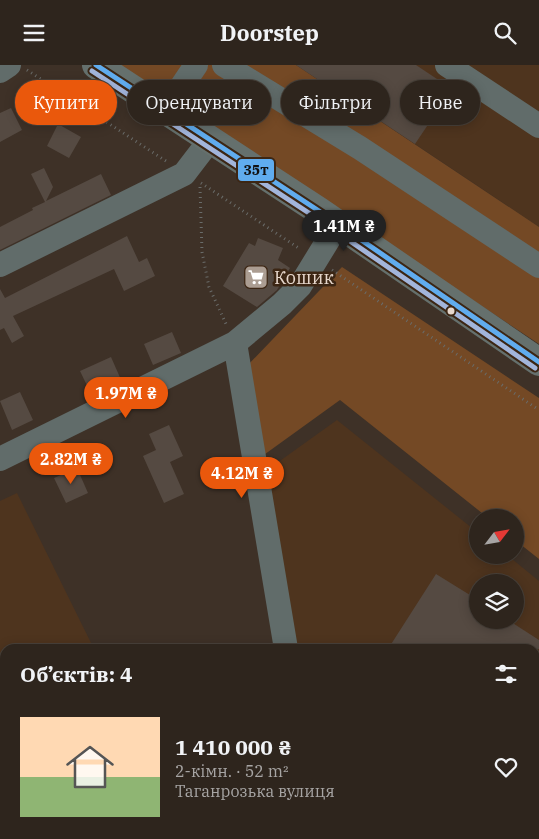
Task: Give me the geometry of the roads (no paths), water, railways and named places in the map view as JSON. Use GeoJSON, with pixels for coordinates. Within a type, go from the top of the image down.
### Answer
{"type":"FeatureCollection","features":[{"type":"Feature","properties":{"kind":"highway"},"geometry":{"type":"LineString","coordinates":[[96,65],[127,86]]}},
{"type":"Feature","properties":{"kind":"highway"},"geometry":{"type":"LineString","coordinates":[[187,125],[539,362]]}},
{"type":"Feature","properties":{"kind":"street"},"geometry":{"type":"LineString","coordinates":[[0,71],[9,65]]}},
{"type":"Feature","properties":{"kind":"street"},"geometry":{"type":"LineString","coordinates":[[186,80],[196,65]]}},
{"type":"Feature","properties":{"kind":"street"},"geometry":{"type":"LineString","coordinates":[[224,65],[360,148],[539,266]]}},
{"type":"Feature","properties":{"kind":"street"},"geometry":{"type":"LineString","coordinates":[[447,65],[539,126]]}},
{"type":"Feature","properties":{"kind":"street"},"geometry":{"type":"LineString","coordinates":[[0,265],[184,173],[210,140]]}},
{"type":"Feature","properties":{"kind":"street"},"geometry":{"type":"LineString","coordinates":[[0,459],[235,343],[282,305],[300,286],[338,225]]}},
{"type":"Feature","properties":{"kind":"street"},"geometry":{"type":"LineString","coordinates":[[235,343],[285,644]]}},
{"type":"Feature","properties":{"kind":"place","name":"Кошик"},"geometry":{"type":"Point","coordinates":[256,277]}}]}
